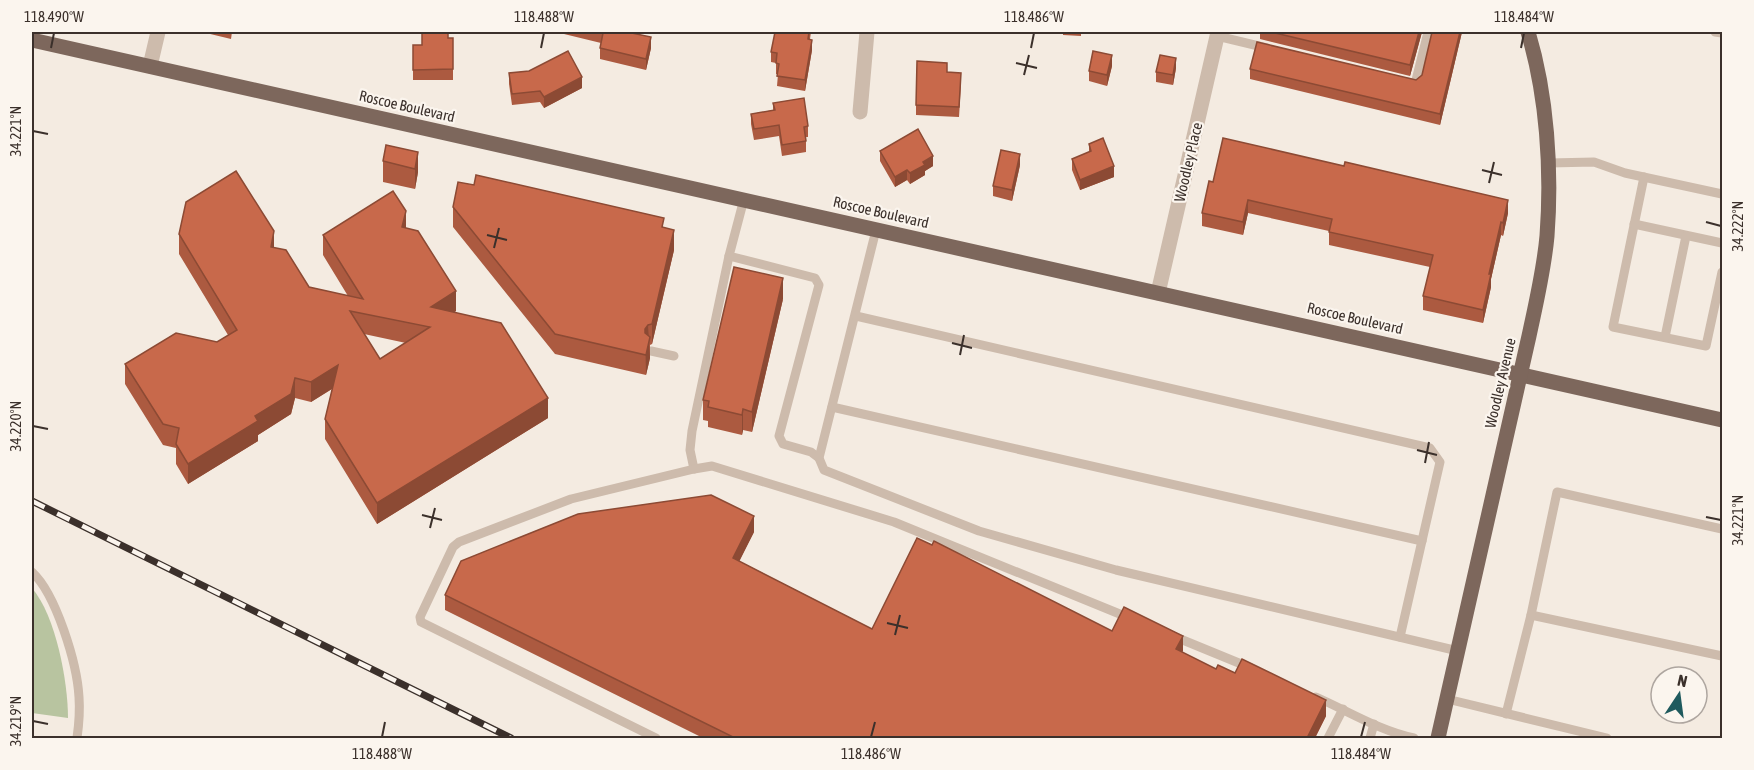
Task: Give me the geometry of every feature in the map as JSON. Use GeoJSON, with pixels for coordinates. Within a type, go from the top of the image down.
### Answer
{"type":"FeatureCollection","features":[{"type":"Feature","properties":{"kind":"main road","name":"Woodley Avenue"},"geometry":{"type":"LineString","coordinates":[[1438,738],[1521,373],[1539,290],[1547,238],[1548,163],[1542,100],[1534,52],[1528,32]]}},
{"type":"Feature","properties":{"kind":"main road","name":"Roscoe Boulevard"},"geometry":{"type":"LineString","coordinates":[[32,40],[1722,420]]}},
{"type":"Feature","properties":{"kind":"street"},"geometry":{"type":"LineString","coordinates":[[150,66],[158,32]]}},
{"type":"Feature","properties":{"kind":"street"},"geometry":{"type":"LineString","coordinates":[[860,112],[867,32]]}},
{"type":"Feature","properties":{"kind":"street","name":"Woodley Place"},"geometry":{"type":"LineString","coordinates":[[1158,293],[1217,34]]}},
{"type":"Feature","properties":{"kind":"lane"},"geometry":{"type":"LineString","coordinates":[[1404,81],[1415,84],[1428,32]]}},
{"type":"Feature","properties":{"kind":"lane"},"geometry":{"type":"LineString","coordinates":[[1715,32],[1722,33]]}},
{"type":"Feature","properties":{"kind":"lane"},"geometry":{"type":"LineString","coordinates":[[1217,34],[1271,49]]}},
{"type":"Feature","properties":{"kind":"lane"},"geometry":{"type":"LineString","coordinates":[[1548,163],[1594,162],[1625,173],[1722,194]]}},
{"type":"Feature","properties":{"kind":"lane"},"geometry":{"type":"LineString","coordinates":[[1644,177],[1613,327],[1706,346],[1722,272]]}},
{"type":"Feature","properties":{"kind":"lane"},"geometry":{"type":"LineString","coordinates":[[694,469],[690,450],[692,431],[729,256],[744,200]]}},
{"type":"Feature","properties":{"kind":"lane"},"geometry":{"type":"LineString","coordinates":[[1634,224],[1722,243]]}},
{"type":"Feature","properties":{"kind":"lane"},"geometry":{"type":"LineString","coordinates":[[819,458],[876,230]]}},
{"type":"Feature","properties":{"kind":"lane"},"geometry":{"type":"LineString","coordinates":[[1665,337],[1686,236]]}},
{"type":"Feature","properties":{"kind":"lane"},"geometry":{"type":"LineString","coordinates":[[729,256],[815,278],[819,285],[779,436],[783,444],[811,452],[819,458],[824,470],[979,531],[1116,570],[1458,651]]}},
{"type":"Feature","properties":{"kind":"lane"},"geometry":{"type":"LineString","coordinates":[[856,316],[1430,448],[1440,462],[1400,637]]}},
{"type":"Feature","properties":{"kind":"lane"},"geometry":{"type":"LineString","coordinates":[[651,351],[674,356]]}},
{"type":"Feature","properties":{"kind":"lane"},"geometry":{"type":"LineString","coordinates":[[832,407],[1422,541]]}},
{"type":"Feature","properties":{"kind":"lane"},"geometry":{"type":"LineString","coordinates":[[656,738],[421,622],[419,620],[453,547],[571,499],[712,466],[894,522],[1143,624]]}},
{"type":"Feature","properties":{"kind":"lane"},"geometry":{"type":"LineString","coordinates":[[1506,714],[1531,615],[1557,492],[1722,529]]}},
{"type":"Feature","properties":{"kind":"lane"},"geometry":{"type":"LineString","coordinates":[[32,572],[45,587],[53,603],[75,669],[79,694],[77,738]]}},
{"type":"Feature","properties":{"kind":"lane"},"geometry":{"type":"LineString","coordinates":[[1531,615],[1722,656]]}},
{"type":"Feature","properties":{"kind":"lane"},"geometry":{"type":"LineString","coordinates":[[1165,632],[1259,671]]}},
{"type":"Feature","properties":{"kind":"lane"},"geometry":{"type":"LineString","coordinates":[[1311,694],[1374,724],[1414,738]]}},
{"type":"Feature","properties":{"kind":"lane"},"geometry":{"type":"LineString","coordinates":[[1447,699],[1607,738]]}},
{"type":"Feature","properties":{"kind":"lane"},"geometry":{"type":"LineString","coordinates":[[1328,738],[1343,709]]}},
{"type":"Feature","properties":{"kind":"lane"},"geometry":{"type":"LineString","coordinates":[[1370,738],[1374,724]]}},
{"type":"Feature","properties":{"kind":"green space"},"geometry":{"type":"Polygon","coordinates":[[[32,588],[48,615],[59,650],[66,686],[68,718],[32,713],[32,588]]]}},
{"type":"Feature","properties":{"kind":"building"},"geometry":{"type":"Polygon","coordinates":[[[422,32],[448,32],[448,38],[453,38],[453,69],[413,70],[413,45],[422,45],[422,32]]]}},
{"type":"Feature","properties":{"kind":"building"},"geometry":{"type":"Polygon","coordinates":[[[597,32],[627,32],[651,37],[646,59],[600,48],[603,33],[597,32]]]}},
{"type":"Feature","properties":{"kind":"building"},"geometry":{"type":"Polygon","coordinates":[[[775,32],[809,32],[808,39],[812,40],[805,80],[777,76],[779,64],[776,63],[777,53],[771,52],[775,32]]]}},
{"type":"Feature","properties":{"kind":"building"},"geometry":{"type":"Polygon","coordinates":[[[1271,32],[1419,32],[1410,65],[1271,32]]]}},
{"type":"Feature","properties":{"kind":"building"},"geometry":{"type":"Polygon","coordinates":[[[1432,32],[1460,32],[1440,114],[1250,69],[1257,42],[1416,80],[1422,75],[1432,32]]]}},
{"type":"Feature","properties":{"kind":"building"},"geometry":{"type":"Polygon","coordinates":[[[568,51],[582,77],[544,97],[540,91],[512,94],[509,73],[529,71],[568,51]]]}},
{"type":"Feature","properties":{"kind":"building"},"geometry":{"type":"Polygon","coordinates":[[[1093,51],[1112,55],[1107,75],[1089,71],[1093,51]]]}},
{"type":"Feature","properties":{"kind":"building"},"geometry":{"type":"Polygon","coordinates":[[[1160,55],[1176,58],[1173,75],[1156,72],[1160,55]]]}},
{"type":"Feature","properties":{"kind":"building"},"geometry":{"type":"Polygon","coordinates":[[[917,61],[947,63],[947,72],[961,73],[959,107],[916,105],[917,61]]]}},
{"type":"Feature","properties":{"kind":"building"},"geometry":{"type":"Polygon","coordinates":[[[804,98],[808,126],[804,127],[806,141],[782,145],[779,125],[754,129],[751,114],[775,110],[773,103],[804,98]]]}},
{"type":"Feature","properties":{"kind":"building"},"geometry":{"type":"Polygon","coordinates":[[[918,129],[933,156],[923,162],[925,165],[910,173],[907,170],[895,177],[880,151],[918,129]]]}},
{"type":"Feature","properties":{"kind":"building"},"geometry":{"type":"Polygon","coordinates":[[[1103,138],[1114,166],[1080,180],[1072,159],[1091,151],[1089,144],[1103,138]]]}},
{"type":"Feature","properties":{"kind":"building"},"geometry":{"type":"Polygon","coordinates":[[[1223,138],[1344,166],[1345,162],[1508,200],[1489,274],[1491,274],[1483,310],[1423,296],[1433,255],[1329,232],[1332,219],[1248,200],[1243,222],[1202,213],[1209,181],[1213,182],[1223,138]]]}},
{"type":"Feature","properties":{"kind":"building"},"geometry":{"type":"Polygon","coordinates":[[[386,145],[418,152],[415,169],[383,161],[386,145]]]}},
{"type":"Feature","properties":{"kind":"building"},"geometry":{"type":"Polygon","coordinates":[[[1001,150],[1020,154],[1012,190],[993,186],[1001,150]]]}},
{"type":"Feature","properties":{"kind":"building"},"geometry":{"type":"Polygon","coordinates":[[[236,171],[274,231],[271,247],[286,250],[309,287],[363,299],[323,235],[393,191],[406,211],[402,227],[418,231],[456,291],[431,307],[501,323],[548,398],[377,503],[325,419],[338,365],[311,382],[295,378],[291,394],[255,416],[258,421],[188,464],[176,444],[179,428],[163,424],[125,364],[176,333],[217,342],[237,330],[179,234],[186,202],[236,171]],[[350,311],[380,359],[430,327],[350,311]]]}},
{"type":"Feature","properties":{"kind":"building"},"geometry":{"type":"Polygon","coordinates":[[[476,175],[664,218],[662,227],[674,230],[652,324],[645,329],[645,333],[650,337],[646,355],[555,334],[453,207],[458,182],[474,185],[476,175]]]}},
{"type":"Feature","properties":{"kind":"building"},"geometry":{"type":"Polygon","coordinates":[[[734,267],[783,278],[752,412],[743,409],[742,415],[708,407],[709,401],[703,400],[734,267]]]}},
{"type":"Feature","properties":{"kind":"building"},"geometry":{"type":"Polygon","coordinates":[[[711,495],[754,516],[733,558],[872,629],[917,538],[932,545],[934,541],[1112,631],[1124,607],[1183,636],[1176,649],[1216,669],[1218,665],[1235,673],[1242,659],[1326,700],[1307,738],[735,738],[445,595],[461,561],[578,514],[711,495]]]}},
{"type":"Feature","properties":{"kind":"railway"},"geometry":{"type":"LineString","coordinates":[[32,501],[511,738]]}}]}
